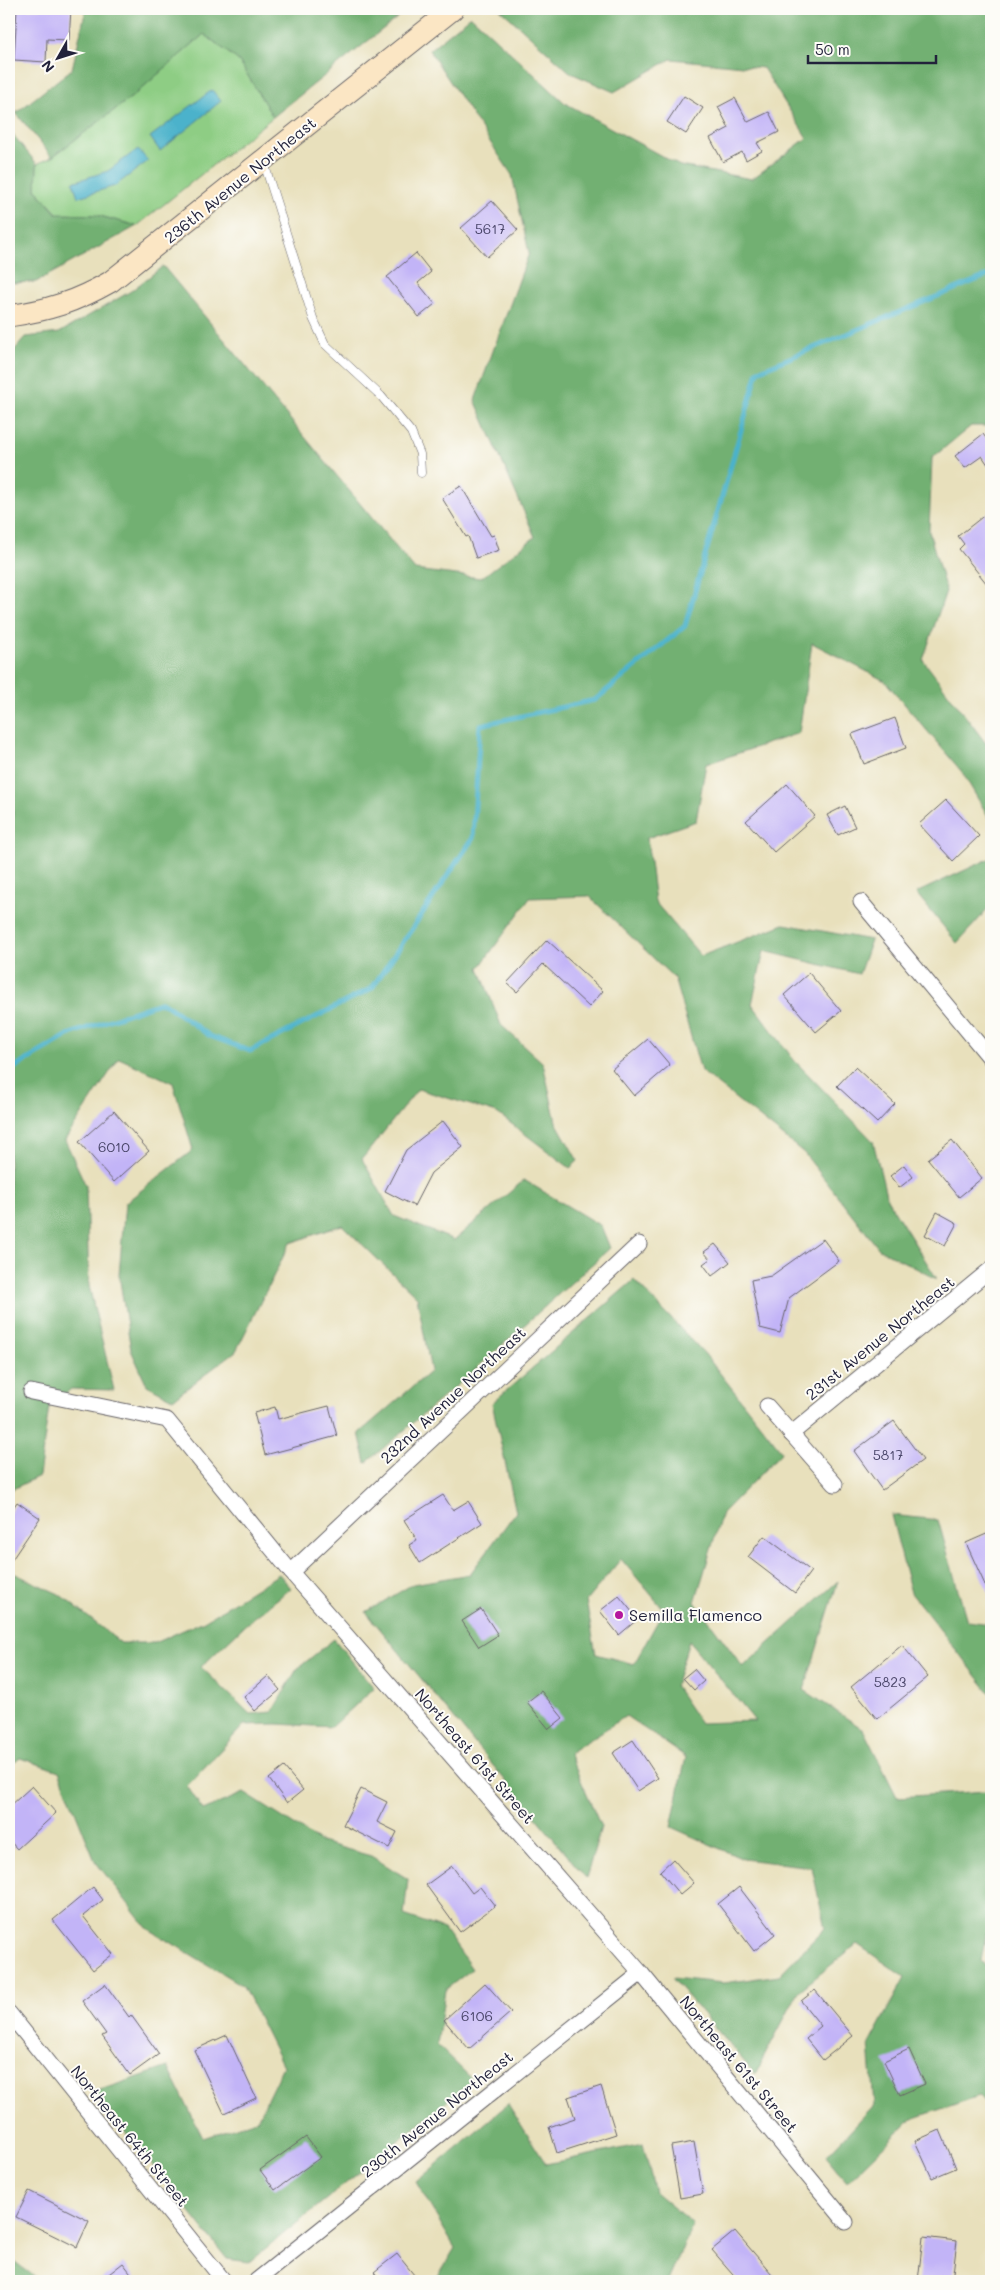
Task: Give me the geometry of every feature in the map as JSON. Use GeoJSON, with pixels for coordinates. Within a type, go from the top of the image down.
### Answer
{"type":"FeatureCollection","features":[{"type":"Feature","properties":{"kind":"street","name":"236th Avenue Northeast"},"geometry":{"type":"LineString","coordinates":[[9,316],[47,310],[87,295],[110,282],[453,9]]}},
{"type":"Feature","properties":{"kind":"street"},"geometry":{"type":"LineString","coordinates":[[861,902],[991,1059]]}},
{"type":"Feature","properties":{"kind":"street","name":"232nd Avenue Northeast"},"geometry":{"type":"LineString","coordinates":[[291,1572],[639,1244]]}},
{"type":"Feature","properties":{"kind":"street","name":"231st Avenue Northeast"},"geometry":{"type":"LineString","coordinates":[[791,1434],[991,1269]]}},
{"type":"Feature","properties":{"kind":"street","name":"Northeast 61st Street"},"geometry":{"type":"LineString","coordinates":[[31,1392],[167,1420],[291,1572],[641,1973],[846,2222]]}},
{"type":"Feature","properties":{"kind":"street"},"geometry":{"type":"LineString","coordinates":[[767,1406],[835,1484]]}},
{"type":"Feature","properties":{"kind":"street","name":"230th Avenue Northeast"},"geometry":{"type":"LineString","coordinates":[[256,2281],[641,1973]]}},
{"type":"Feature","properties":{"kind":"street","name":"Northeast 64th Street"},"geometry":{"type":"LineString","coordinates":[[9,2013],[224,2281]]}},
{"type":"Feature","properties":{"kind":"lane"},"geometry":{"type":"LineString","coordinates":[[263,161],[313,318],[326,344],[381,396],[411,432],[420,454],[421,473]]}},
{"type":"Feature","properties":{"kind":"green space"},"geometry":{"type":"Polygon","coordinates":[[[86,9],[408,9],[273,117],[239,61],[204,34],[133,96],[52,157],[16,113],[72,69],[86,9]]]}},
{"type":"Feature","properties":{"kind":"green space"},"geometry":{"type":"Polygon","coordinates":[[[500,9],[991,9],[991,426],[971,426],[932,458],[929,531],[946,591],[923,660],[991,750],[991,821],[962,772],[885,681],[812,643],[799,733],[706,764],[696,821],[647,838],[655,902],[701,956],[784,924],[871,940],[859,974],[764,951],[752,1004],[794,1060],[873,1141],[887,1199],[937,1279],[879,1249],[804,1153],[701,1071],[674,978],[589,896],[530,898],[479,968],[501,1025],[543,1063],[556,1122],[578,1161],[570,1168],[497,1113],[418,1089],[362,1159],[394,1216],[454,1240],[524,1180],[601,1226],[610,1248],[469,1375],[366,1463],[359,1433],[431,1371],[417,1297],[342,1225],[290,1243],[236,1351],[173,1399],[147,1385],[131,1350],[119,1275],[125,1203],[193,1150],[173,1083],[119,1058],[65,1140],[86,1186],[89,1286],[114,1390],[71,1389],[49,1407],[39,1476],[9,1491],[9,877],[13,810],[9,807],[9,356],[26,337],[59,333],[131,291],[163,266],[415,570],[481,578],[535,537],[475,400],[529,253],[512,175],[429,50],[471,16],[565,103],[680,166],[752,179],[807,138],[763,68],[671,59],[614,92],[571,73],[500,9]]]}},
{"type":"Feature","properties":{"kind":"green space"},"geometry":{"type":"Polygon","coordinates":[[[204,34],[239,61],[273,117],[137,226],[96,215],[58,214],[36,190],[37,164],[52,157],[133,96],[204,34]]]}},
{"type":"Feature","properties":{"kind":"green space"},"geometry":{"type":"Polygon","coordinates":[[[9,130],[37,164],[36,190],[57,214],[96,215],[137,226],[36,282],[9,283],[9,130]]]}},
{"type":"Feature","properties":{"kind":"green space"},"geometry":{"type":"Polygon","coordinates":[[[991,858],[991,906],[957,943],[916,893],[991,858]]]}},
{"type":"Feature","properties":{"kind":"green space"},"geometry":{"type":"Polygon","coordinates":[[[634,1280],[704,1353],[782,1452],[722,1513],[695,1602],[743,1667],[838,1581],[804,1690],[863,1729],[897,1797],[987,1791],[991,1785],[991,1907],[981,1961],[991,1972],[991,2109],[979,2096],[912,2119],[847,2182],[826,2156],[874,2105],[869,2044],[905,1977],[857,1944],[799,1991],[755,2074],[672,1978],[724,1983],[779,1975],[825,1928],[812,1867],[743,1859],[671,1827],[686,1757],[626,1716],[569,1753],[601,1827],[586,1878],[366,1612],[413,1584],[470,1574],[516,1512],[492,1403],[634,1280]],[[621,1559],[586,1601],[596,1654],[634,1664],[664,1610],[621,1559]],[[689,1641],[675,1686],[700,1723],[755,1721],[689,1641]]]}},
{"type":"Feature","properties":{"kind":"green space"},"geometry":{"type":"Polygon","coordinates":[[[891,1515],[938,1520],[967,1621],[991,1624],[991,1694],[911,1593],[891,1515]]]}},
{"type":"Feature","properties":{"kind":"green space"},"geometry":{"type":"Polygon","coordinates":[[[9,1571],[59,1594],[121,1643],[154,1643],[204,1621],[279,1574],[291,1588],[245,1625],[201,1667],[250,1714],[272,1712],[297,1669],[334,1639],[374,1688],[332,1727],[277,1724],[244,1725],[187,1786],[203,1810],[244,1793],[321,1842],[371,1856],[408,1879],[404,1915],[444,1929],[472,1969],[445,1990],[437,2045],[473,2080],[249,2262],[227,2259],[94,2092],[168,2067],[203,2138],[257,2120],[283,2066],[243,1986],[147,1928],[95,1861],[59,1771],[20,1758],[9,1767],[9,1571]]]}},
{"type":"Feature","properties":{"kind":"green space"},"geometry":{"type":"Polygon","coordinates":[[[508,2104],[546,2164],[643,2144],[655,2192],[693,2224],[668,2281],[435,2281],[455,2248],[416,2182],[508,2104]]]}},
{"type":"Feature","properties":{"kind":"green space"},"geometry":{"type":"Polygon","coordinates":[[[9,2258],[41,2281],[9,2281],[9,2258]]]}},
{"type":"Feature","properties":{"kind":"water"},"geometry":{"type":"Polygon","coordinates":[[[212,90],[221,101],[160,151],[150,137],[212,90]]]}},
{"type":"Feature","properties":{"kind":"water"},"geometry":{"type":"Polygon","coordinates":[[[138,149],[148,161],[115,186],[78,197],[73,182],[108,171],[138,149]]]}},
{"type":"Feature","properties":{"kind":"building"},"geometry":{"type":"Polygon","coordinates":[[[17,9],[71,9],[69,40],[47,39],[46,62],[14,60],[17,9]]]}},
{"type":"Feature","properties":{"kind":"building"},"geometry":{"type":"Polygon","coordinates":[[[684,96],[703,108],[686,134],[667,122],[684,96]]]}},
{"type":"Feature","properties":{"kind":"building"},"geometry":{"type":"Polygon","coordinates":[[[735,98],[748,122],[769,112],[779,132],[757,143],[762,151],[746,160],[742,152],[723,162],[710,138],[729,128],[718,107],[735,98]]]}},
{"type":"Feature","properties":{"kind":"building"},"geometry":{"type":"Polygon","coordinates":[[[492,201],[518,230],[487,257],[461,228],[492,201]]]}},
{"type":"Feature","properties":{"kind":"building"},"geometry":{"type":"Polygon","coordinates":[[[416,253],[431,272],[418,283],[435,304],[419,317],[387,277],[416,253]]]}},
{"type":"Feature","properties":{"kind":"building"},"geometry":{"type":"Polygon","coordinates":[[[983,434],[991,445],[991,469],[982,456],[965,468],[955,456],[983,434]]]}},
{"type":"Feature","properties":{"kind":"building"},"geometry":{"type":"Polygon","coordinates":[[[461,486],[491,536],[494,535],[499,550],[476,558],[468,536],[466,537],[442,498],[461,486]]]}},
{"type":"Feature","properties":{"kind":"building"},"geometry":{"type":"Polygon","coordinates":[[[991,510],[991,589],[959,549],[964,544],[958,536],[991,510]]]}},
{"type":"Feature","properties":{"kind":"building"},"geometry":{"type":"Polygon","coordinates":[[[895,718],[906,748],[864,764],[852,734],[895,718]]]}},
{"type":"Feature","properties":{"kind":"building"},"geometry":{"type":"Polygon","coordinates":[[[787,784],[815,816],[774,852],[746,821],[787,784]]]}},
{"type":"Feature","properties":{"kind":"building"},"geometry":{"type":"Polygon","coordinates":[[[946,800],[979,836],[953,861],[919,824],[946,800]]]}},
{"type":"Feature","properties":{"kind":"building"},"geometry":{"type":"Polygon","coordinates":[[[845,806],[855,827],[838,835],[827,815],[845,806]]]}},
{"type":"Feature","properties":{"kind":"building"},"geometry":{"type":"Polygon","coordinates":[[[547,940],[603,991],[589,1007],[543,964],[517,992],[507,983],[547,940]]]}},
{"type":"Feature","properties":{"kind":"building"},"geometry":{"type":"Polygon","coordinates":[[[809,973],[841,1011],[816,1032],[784,995],[809,973]]]}},
{"type":"Feature","properties":{"kind":"building"},"geometry":{"type":"Polygon","coordinates":[[[648,1039],[670,1065],[634,1096],[612,1069],[648,1039]]]}},
{"type":"Feature","properties":{"kind":"building"},"geometry":{"type":"Polygon","coordinates":[[[855,1067],[895,1104],[877,1123],[837,1086],[855,1067]]]}},
{"type":"Feature","properties":{"kind":"building"},"geometry":{"type":"Polygon","coordinates":[[[114,1111],[149,1151],[114,1182],[79,1142],[114,1111]]]}},
{"type":"Feature","properties":{"kind":"building"},"geometry":{"type":"Polygon","coordinates":[[[443,1121],[463,1147],[431,1173],[414,1206],[385,1191],[406,1150],[443,1121]]]}},
{"type":"Feature","properties":{"kind":"building"},"geometry":{"type":"Polygon","coordinates":[[[952,1140],[982,1178],[959,1197],[928,1159],[952,1140]]]}},
{"type":"Feature","properties":{"kind":"building"},"geometry":{"type":"Polygon","coordinates":[[[904,1165],[913,1177],[899,1188],[890,1176],[904,1165]]]}},
{"type":"Feature","properties":{"kind":"building"},"geometry":{"type":"Polygon","coordinates":[[[937,1212],[957,1223],[945,1246],[925,1235],[937,1212]]]}},
{"type":"Feature","properties":{"kind":"building"},"geometry":{"type":"Polygon","coordinates":[[[823,1239],[839,1261],[789,1298],[780,1333],[760,1328],[751,1280],[771,1276],[823,1239]]]}},
{"type":"Feature","properties":{"kind":"building"},"geometry":{"type":"Polygon","coordinates":[[[715,1244],[730,1262],[712,1276],[703,1264],[710,1259],[704,1252],[715,1244]]]}},
{"type":"Feature","properties":{"kind":"building"},"geometry":{"type":"Polygon","coordinates":[[[329,1406],[337,1436],[265,1455],[254,1413],[275,1407],[278,1419],[329,1406]]]}},
{"type":"Feature","properties":{"kind":"building"},"geometry":{"type":"Polygon","coordinates":[[[894,1421],[923,1460],[882,1490],[854,1451],[894,1421]]]}},
{"type":"Feature","properties":{"kind":"building"},"geometry":{"type":"Polygon","coordinates":[[[443,1495],[453,1510],[468,1501],[482,1523],[420,1563],[409,1545],[417,1540],[404,1520],[443,1495]]]}},
{"type":"Feature","properties":{"kind":"building"},"geometry":{"type":"Polygon","coordinates":[[[17,1502],[40,1518],[9,1564],[9,1514],[17,1502]]]}},
{"type":"Feature","properties":{"kind":"building"},"geometry":{"type":"Polygon","coordinates":[[[991,1532],[991,1598],[966,1543],[991,1532]]]}},
{"type":"Feature","properties":{"kind":"building"},"geometry":{"type":"Polygon","coordinates":[[[764,1536],[811,1571],[795,1593],[748,1557],[764,1536]]]}},
{"type":"Feature","properties":{"kind":"building","name":"Semilla Flamenco"},"geometry":{"type":"Polygon","coordinates":[[[619,1596],[638,1619],[619,1635],[600,1611],[619,1596]]]}},
{"type":"Feature","properties":{"kind":"building"},"geometry":{"type":"Polygon","coordinates":[[[481,1609],[498,1635],[479,1647],[462,1621],[481,1609]]]}},
{"type":"Feature","properties":{"kind":"building"},"geometry":{"type":"Polygon","coordinates":[[[902,1645],[928,1677],[877,1719],[851,1687],[902,1645]]]}},
{"type":"Feature","properties":{"kind":"building"},"geometry":{"type":"Polygon","coordinates":[[[694,1669],[704,1681],[694,1690],[683,1678],[694,1669]]]}},
{"type":"Feature","properties":{"kind":"building"},"geometry":{"type":"Polygon","coordinates":[[[268,1676],[280,1690],[255,1711],[244,1697],[268,1676]]]}},
{"type":"Feature","properties":{"kind":"building"},"geometry":{"type":"Polygon","coordinates":[[[541,1691],[563,1718],[549,1729],[527,1702],[541,1691]]]}},
{"type":"Feature","properties":{"kind":"building"},"geometry":{"type":"Polygon","coordinates":[[[633,1740],[658,1778],[638,1791],[613,1753],[633,1740]]]}},
{"type":"Feature","properties":{"kind":"building"},"geometry":{"type":"Polygon","coordinates":[[[284,1767],[303,1790],[287,1803],[269,1779],[284,1767]]]}},
{"type":"Feature","properties":{"kind":"building"},"geometry":{"type":"Polygon","coordinates":[[[32,1786],[56,1813],[17,1849],[9,1840],[9,1807],[32,1786]]]}},
{"type":"Feature","properties":{"kind":"building"},"geometry":{"type":"Polygon","coordinates":[[[361,1789],[387,1802],[377,1822],[397,1832],[389,1848],[343,1825],[361,1789]]]}},
{"type":"Feature","properties":{"kind":"building"},"geometry":{"type":"Polygon","coordinates":[[[673,1859],[694,1883],[680,1895],[660,1871],[673,1859]]]}},
{"type":"Feature","properties":{"kind":"building"},"geometry":{"type":"Polygon","coordinates":[[[452,1866],[472,1893],[480,1887],[495,1906],[460,1932],[426,1885],[452,1866]]]}},
{"type":"Feature","properties":{"kind":"building"},"geometry":{"type":"Polygon","coordinates":[[[93,1887],[103,1900],[83,1916],[113,1954],[93,1970],[53,1920],[93,1887]]]}},
{"type":"Feature","properties":{"kind":"building"},"geometry":{"type":"Polygon","coordinates":[[[739,1887],[775,1934],[754,1951],[718,1904],[739,1887]]]}},
{"type":"Feature","properties":{"kind":"building"},"geometry":{"type":"Polygon","coordinates":[[[485,1983],[511,2012],[469,2049],[444,2020],[485,1983]]]}},
{"type":"Feature","properties":{"kind":"building"},"geometry":{"type":"Polygon","coordinates":[[[105,1984],[129,2017],[131,2015],[159,2054],[130,2075],[102,2036],[106,2034],[82,2001],[105,1984]]]}},
{"type":"Feature","properties":{"kind":"building"},"geometry":{"type":"Polygon","coordinates":[[[815,1990],[853,2036],[823,2060],[806,2039],[821,2026],[801,2001],[815,1990]]]}},
{"type":"Feature","properties":{"kind":"building"},"geometry":{"type":"Polygon","coordinates":[[[227,2035],[256,2098],[224,2113],[194,2050],[227,2035]]]}},
{"type":"Feature","properties":{"kind":"building"},"geometry":{"type":"Polygon","coordinates":[[[909,2049],[925,2084],[900,2095],[884,2061],[909,2049]]]}},
{"type":"Feature","properties":{"kind":"building"},"geometry":{"type":"Polygon","coordinates":[[[601,2086],[616,2134],[557,2153],[549,2127],[575,2118],[568,2097],[601,2086]]]}},
{"type":"Feature","properties":{"kind":"building"},"geometry":{"type":"Polygon","coordinates":[[[940,2130],[956,2168],[932,2178],[915,2141],[940,2130]]]}},
{"type":"Feature","properties":{"kind":"building"},"geometry":{"type":"Polygon","coordinates":[[[306,2137],[321,2157],[275,2190],[260,2170],[306,2137]]]}},
{"type":"Feature","properties":{"kind":"building"},"geometry":{"type":"Polygon","coordinates":[[[694,2142],[703,2194],[680,2198],[671,2146],[694,2142]]]}},
{"type":"Feature","properties":{"kind":"building"},"geometry":{"type":"Polygon","coordinates":[[[29,2191],[89,2221],[77,2247],[16,2217],[29,2191]]]}},
{"type":"Feature","properties":{"kind":"building"},"geometry":{"type":"Polygon","coordinates":[[[735,2231],[778,2281],[739,2281],[712,2250],[735,2231]]]}},
{"type":"Feature","properties":{"kind":"building"},"geometry":{"type":"Polygon","coordinates":[[[923,2237],[957,2241],[952,2281],[918,2281],[923,2237]]]}},
{"type":"Feature","properties":{"kind":"building"},"geometry":{"type":"Polygon","coordinates":[[[397,2254],[419,2281],[382,2281],[374,2272],[397,2254]]]}},
{"type":"Feature","properties":{"kind":"building"},"geometry":{"type":"Polygon","coordinates":[[[123,2263],[137,2281],[100,2281],[123,2263]]]}},
{"type":"Feature","properties":{"kind":"waterway"},"geometry":{"type":"LineString","coordinates":[[9,1071],[70,1034],[162,1002],[210,1036],[250,1051],[372,988],[473,838],[480,725],[595,700],[685,626],[758,371],[991,274]]}},
{"type":"Feature","properties":{"kind":"place","name":"Semilla Flamenco"},"geometry":{"type":"Point","coordinates":[619,1615]}}]}
